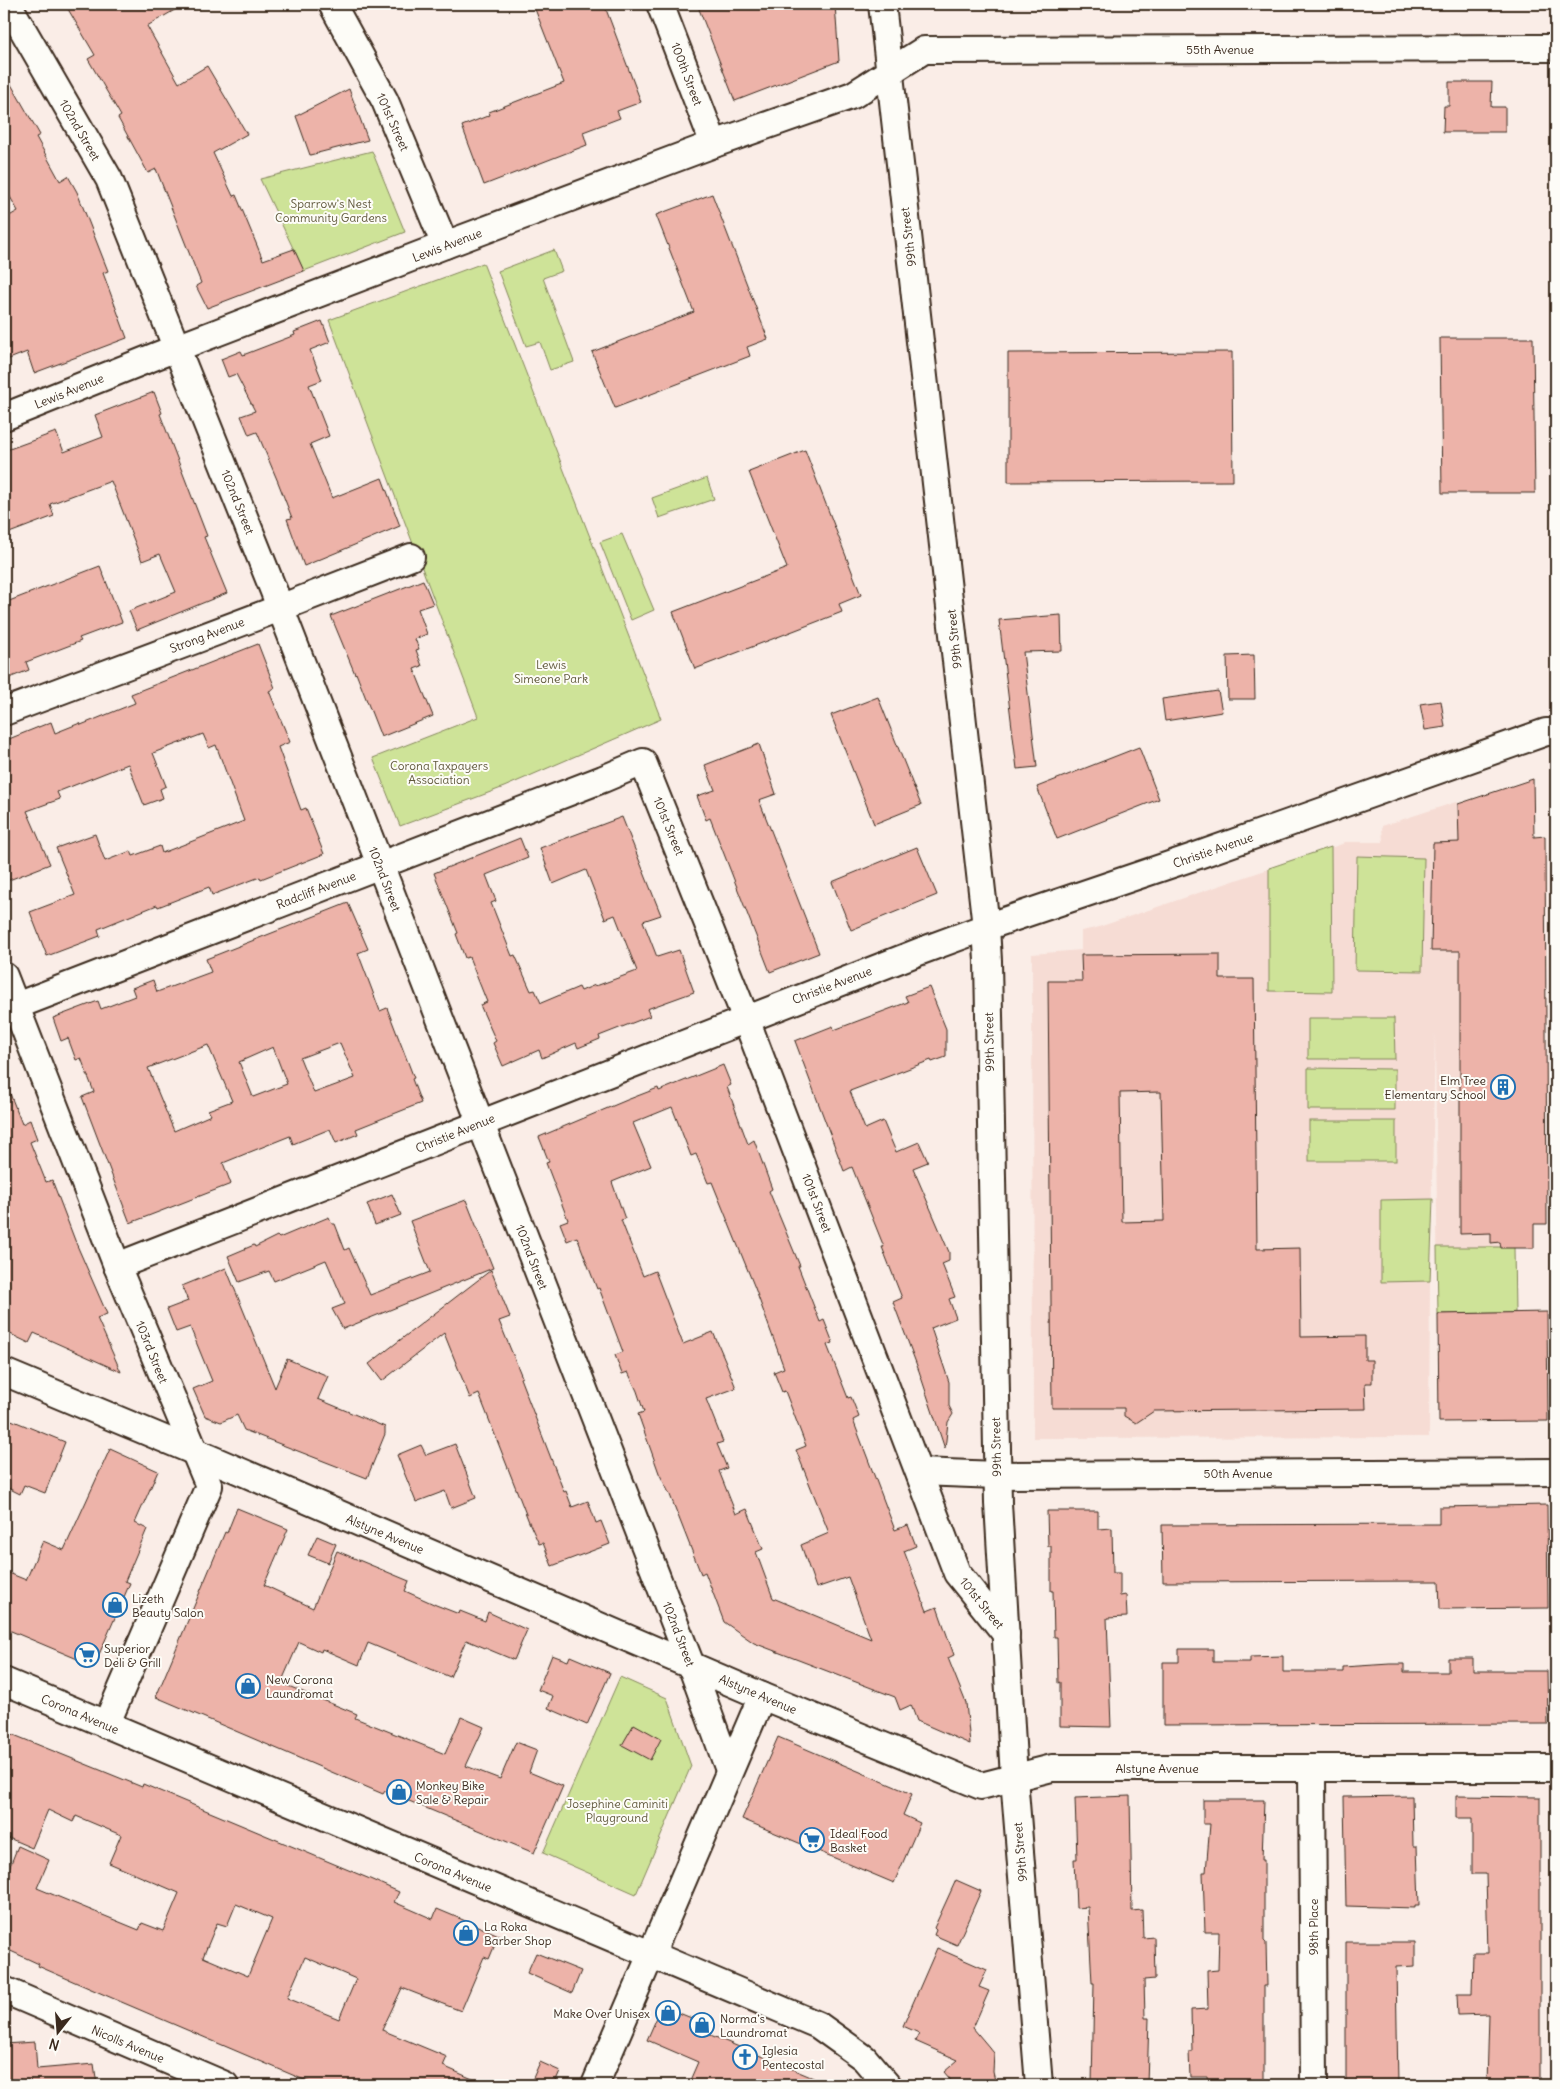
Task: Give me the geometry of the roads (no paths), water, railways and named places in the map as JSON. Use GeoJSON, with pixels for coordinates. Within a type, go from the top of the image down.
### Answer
{"type":"FeatureCollection","features":[{"type":"Feature","properties":{"kind":"street","name":"101st Street"},"geometry":{"type":"LineString","coordinates":[[332,4],[385,100],[445,245]]}},
{"type":"Feature","properties":{"kind":"street","name":"100th Street"},"geometry":{"type":"LineString","coordinates":[[660,4],[714,144]]}},
{"type":"Feature","properties":{"kind":"street","name":"99th Street"},"geometry":{"type":"LineString","coordinates":[[882,4],[986,927],[997,1475],[1014,1778],[1039,2085]]}},
{"type":"Feature","properties":{"kind":"street","name":"102nd Street"},"geometry":{"type":"LineString","coordinates":[[10,20],[109,179],[280,608],[691,1665],[729,1770]]}},
{"type":"Feature","properties":{"kind":"street","name":"55th Avenue"},"geometry":{"type":"LineString","coordinates":[[889,72],[924,50],[1556,48]]}},
{"type":"Feature","properties":{"kind":"street","name":"Lewis Avenue"},"geometry":{"type":"LineString","coordinates":[[4,417],[176,348],[445,245],[714,144],[853,95],[889,72]]}},
{"type":"Feature","properties":{"kind":"street","name":"Strong Avenue"},"geometry":{"type":"LineString","coordinates":[[4,712],[410,557]]}},
{"type":"Feature","properties":{"kind":"street","name":"Christie Avenue"},"geometry":{"type":"LineString","coordinates":[[117,1266],[746,1018],[986,927],[1193,857],[1546,732],[1556,732]]}},
{"type":"Feature","properties":{"kind":"street","name":"101st Street"},"geometry":{"type":"LineString","coordinates":[[643,762],[746,1018],[957,1573],[1006,1634]]}},
{"type":"Feature","properties":{"kind":"street","name":"Radcliff Avenue"},"geometry":{"type":"LineString","coordinates":[[16,1006],[603,780],[643,762]]}},
{"type":"Feature","properties":{"kind":"street","name":"103rd Street"},"geometry":{"type":"LineString","coordinates":[[4,976],[117,1266],[209,1486],[106,1725]]}},
{"type":"Feature","properties":{"kind":"street","name":"Alstyne Avenue"},"geometry":{"type":"LineString","coordinates":[[4,1372],[193,1451],[762,1696],[981,1786],[1052,1768],[1556,1768]]}},
{"type":"Feature","properties":{"kind":"street","name":"50th Avenue"},"geometry":{"type":"LineString","coordinates":[[920,1472],[997,1475],[1556,1472]]}},
{"type":"Feature","properties":{"kind":"street","name":"Corona Avenue"},"geometry":{"type":"LineString","coordinates":[[4,1681],[822,2027],[864,2058],[888,2085]]}},
{"type":"Feature","properties":{"kind":"street"},"geometry":{"type":"LineString","coordinates":[[595,2085],[649,1955],[762,1696]]}},
{"type":"Feature","properties":{"kind":"street","name":"98th Place"},"geometry":{"type":"LineString","coordinates":[[1312,1769],[1314,2085]]}},
{"type":"Feature","properties":{"kind":"street","name":"Nicolls Avenue"},"geometry":{"type":"LineString","coordinates":[[4,1990],[225,2085]]}},
{"type":"Feature","properties":{"kind":"place","name":"Elm Tree Elementary School"},"geometry":{"type":"Point","coordinates":[1503,1087]}},
{"type":"Feature","properties":{"kind":"place","name":"Lizeth Beauty Salon"},"geometry":{"type":"Point","coordinates":[115,1605]}},
{"type":"Feature","properties":{"kind":"place","name":"Superior Deli & Grill"},"geometry":{"type":"Point","coordinates":[87,1655]}},
{"type":"Feature","properties":{"kind":"place","name":"New Corona Laundromat"},"geometry":{"type":"Point","coordinates":[248,1686]}},
{"type":"Feature","properties":{"kind":"place","name":"Monkey Bike Sale & Repair"},"geometry":{"type":"Point","coordinates":[399,1792]}},
{"type":"Feature","properties":{"kind":"place","name":"Ideal Food Basket"},"geometry":{"type":"Point","coordinates":[812,1840]}},
{"type":"Feature","properties":{"kind":"place","name":"La Roka Barber Shop"},"geometry":{"type":"Point","coordinates":[466,1933]}},
{"type":"Feature","properties":{"kind":"place","name":"Make Over Unisex"},"geometry":{"type":"Point","coordinates":[668,2013]}},
{"type":"Feature","properties":{"kind":"place","name":"Norma's Laundromat"},"geometry":{"type":"Point","coordinates":[702,2025]}},
{"type":"Feature","properties":{"kind":"place","name":"Iglesia Pentecostal"},"geometry":{"type":"Point","coordinates":[745,2057]}},
{"type":"Feature","properties":{"kind":"park label","name":"Sparrow's Nest Community Gardens"},"geometry":{"type":"Point","coordinates":[331,210]}},
{"type":"Feature","properties":{"kind":"park label","name":"Lewis Simeone Park"},"geometry":{"type":"Point","coordinates":[551,671]}},
{"type":"Feature","properties":{"kind":"park label","name":"Corona Taxpayers Association"},"geometry":{"type":"Point","coordinates":[439,772]}},
{"type":"Feature","properties":{"kind":"park label","name":"Josephine Caminiti Playground"},"geometry":{"type":"Point","coordinates":[617,1810]}}]}
